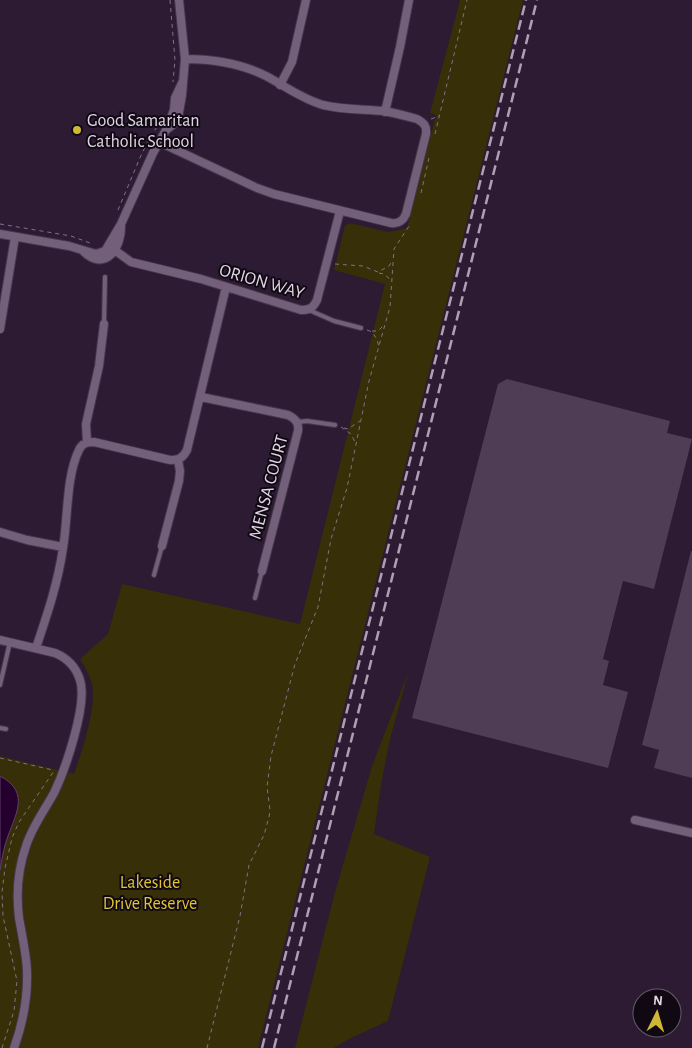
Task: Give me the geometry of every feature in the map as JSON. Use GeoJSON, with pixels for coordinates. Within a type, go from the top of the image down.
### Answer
{"type":"FeatureCollection","features":[{"type":"Feature","properties":{"kind":"street"},"geometry":{"type":"LineString","coordinates":[[0,234],[68,246],[83,251],[101,253],[112,248],[166,130],[174,110],[175,98],[183,82],[185,59],[179,0]]}},
{"type":"Feature","properties":{"kind":"street"},"geometry":{"type":"LineString","coordinates":[[280,85],[292,62],[306,0]]}},
{"type":"Feature","properties":{"kind":"street"},"geometry":{"type":"LineString","coordinates":[[385,112],[409,0]]}},
{"type":"Feature","properties":{"kind":"street"},"geometry":{"type":"LineString","coordinates":[[159,142],[257,188],[391,224],[397,224],[403,220],[426,134],[423,123],[417,119],[385,112],[323,105],[304,98],[247,68],[220,60],[185,59]]}},
{"type":"Feature","properties":{"kind":"street","name":"ORION WAY"},"geometry":{"type":"LineString","coordinates":[[112,248],[131,262],[226,287],[300,310],[309,310],[317,300],[340,211]]}},
{"type":"Feature","properties":{"kind":"street"},"geometry":{"type":"LineString","coordinates":[[0,329],[16,237]]}},
{"type":"Feature","properties":{"kind":"street"},"geometry":{"type":"LineString","coordinates":[[36,648],[48,613],[63,547],[72,475],[81,445],[87,442],[170,460],[178,460],[184,457],[201,397],[226,287]]}},
{"type":"Feature","properties":{"kind":"street"},"geometry":{"type":"LineString","coordinates":[[87,442],[86,424],[99,366],[104,324]]}},
{"type":"Feature","properties":{"kind":"street","name":"MENSA COURT"},"geometry":{"type":"LineString","coordinates":[[201,397],[288,415],[298,422],[298,431],[262,571]]}},
{"type":"Feature","properties":{"kind":"street"},"geometry":{"type":"LineString","coordinates":[[162,546],[179,481],[178,460]]}},
{"type":"Feature","properties":{"kind":"street"},"geometry":{"type":"LineString","coordinates":[[0,532],[27,540],[63,547]]}},
{"type":"Feature","properties":{"kind":"street"},"geometry":{"type":"LineString","coordinates":[[0,640],[55,653],[64,657],[80,680],[82,700],[64,770],[30,837],[20,870],[17,893],[27,969],[27,991],[24,1015],[14,1048]]}},
{"type":"Feature","properties":{"kind":"street"},"geometry":{"type":"LineString","coordinates":[[634,820],[692,833]]}},
{"type":"Feature","properties":{"kind":"lane"},"geometry":{"type":"LineString","coordinates":[[104,324],[105,277]]}},
{"type":"Feature","properties":{"kind":"lane"},"geometry":{"type":"LineString","coordinates":[[309,310],[328,319],[360,328]]}},
{"type":"Feature","properties":{"kind":"lane"},"geometry":{"type":"LineString","coordinates":[[298,422],[307,421],[335,426]]}},
{"type":"Feature","properties":{"kind":"lane"},"geometry":{"type":"LineString","coordinates":[[154,575],[162,546]]}},
{"type":"Feature","properties":{"kind":"lane"},"geometry":{"type":"LineString","coordinates":[[254,598],[262,571]]}},
{"type":"Feature","properties":{"kind":"lane"},"geometry":{"type":"LineString","coordinates":[[0,685],[10,642]]}},
{"type":"Feature","properties":{"kind":"lane"},"geometry":{"type":"LineString","coordinates":[[0,728],[6,730]]}},
{"type":"Feature","properties":{"kind":"path"},"geometry":{"type":"LineString","coordinates":[[170,0],[175,60],[173,85]]}},
{"type":"Feature","properties":{"kind":"path"},"geometry":{"type":"LineString","coordinates":[[433,142],[467,0]]}},
{"type":"Feature","properties":{"kind":"path"},"geometry":{"type":"LineString","coordinates":[[423,123],[439,115]]}},
{"type":"Feature","properties":{"kind":"path"},"geometry":{"type":"LineString","coordinates":[[115,216],[142,153],[161,120]]}},
{"type":"Feature","properties":{"kind":"path"},"geometry":{"type":"LineString","coordinates":[[420,194],[431,150]]}},
{"type":"Feature","properties":{"kind":"path"},"geometry":{"type":"LineString","coordinates":[[207,1048],[240,916],[249,865],[264,835],[269,817],[267,787],[271,756],[295,664],[318,607],[332,540],[357,445],[369,381],[386,324],[392,298],[392,260],[394,249],[410,227],[413,218]]}},
{"type":"Feature","properties":{"kind":"path"},"geometry":{"type":"LineString","coordinates":[[0,224],[71,236],[92,244]]}},
{"type":"Feature","properties":{"kind":"path"},"geometry":{"type":"LineString","coordinates":[[378,272],[389,266],[392,260]]}},
{"type":"Feature","properties":{"kind":"path"},"geometry":{"type":"LineString","coordinates":[[326,264],[363,266],[384,274],[392,281]]}},
{"type":"Feature","properties":{"kind":"path"},"geometry":{"type":"LineString","coordinates":[[360,328],[378,331],[386,324]]}},
{"type":"Feature","properties":{"kind":"path"},"geometry":{"type":"LineString","coordinates":[[371,331],[377,339],[379,349]]}},
{"type":"Feature","properties":{"kind":"path"},"geometry":{"type":"LineString","coordinates":[[335,426],[348,429],[361,420]]}},
{"type":"Feature","properties":{"kind":"path"},"geometry":{"type":"LineString","coordinates":[[341,426],[351,434],[357,445]]}},
{"type":"Feature","properties":{"kind":"path"},"geometry":{"type":"LineString","coordinates":[[0,758],[54,771]]}},
{"type":"Feature","properties":{"kind":"green space","name":"Lakeside Drive Reserve"},"geometry":{"type":"Polygon","coordinates":[[[460,0],[523,0],[258,1048],[0,1048],[0,756],[74,774],[91,717],[93,694],[91,681],[80,659],[108,634],[122,584],[300,624],[385,284],[334,270],[345,226],[350,223],[388,232],[407,228],[436,115],[430,113],[460,0]]]}},
{"type":"Feature","properties":{"kind":"green space"},"geometry":{"type":"Polygon","coordinates":[[[409,670],[390,739],[374,834],[430,857],[388,1021],[334,1048],[295,1048],[335,892],[372,766],[409,670]]]}},
{"type":"Feature","properties":{"kind":"shaded area"},"geometry":{"type":"Polygon","coordinates":[[[0,776],[16,790],[18,806],[5,845],[0,870],[0,776]]]}},
{"type":"Feature","properties":{"kind":"building"},"geometry":{"type":"Polygon","coordinates":[[[507,379],[670,421],[667,433],[692,439],[654,589],[623,581],[603,659],[609,661],[603,685],[628,692],[608,768],[412,718],[498,384],[507,379]]]}},
{"type":"Feature","properties":{"kind":"building"},"geometry":{"type":"Polygon","coordinates":[[[691,551],[692,778],[654,768],[659,750],[642,745],[691,551]]]}},
{"type":"Feature","properties":{"kind":"railway"},"geometry":{"type":"LineString","coordinates":[[262,1048],[526,0]]}},
{"type":"Feature","properties":{"kind":"railway"},"geometry":{"type":"LineString","coordinates":[[274,1048],[537,0]]}},
{"type":"Feature","properties":{"kind":"place","name":"Good Samaritan Catholic School"},"geometry":{"type":"Point","coordinates":[77,130]}}]}
